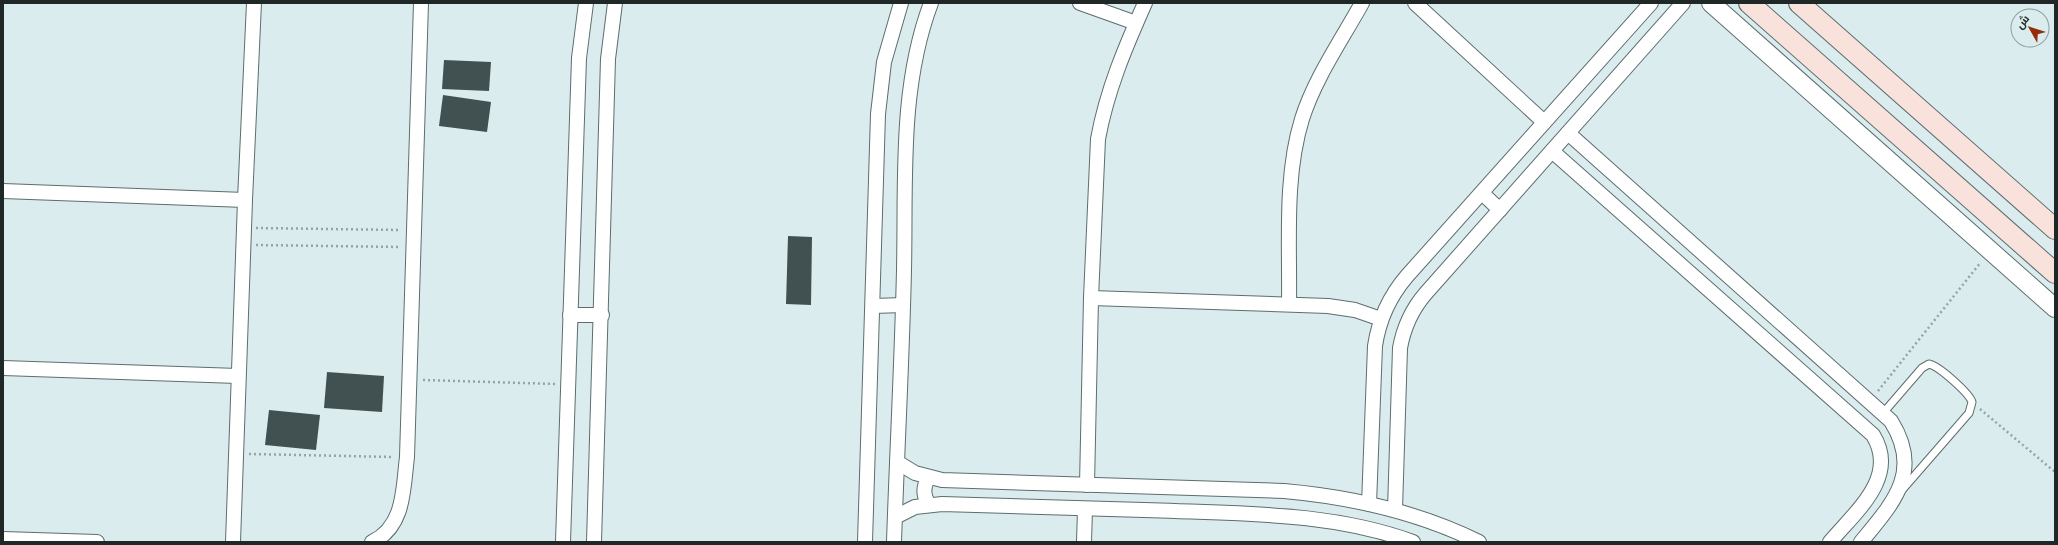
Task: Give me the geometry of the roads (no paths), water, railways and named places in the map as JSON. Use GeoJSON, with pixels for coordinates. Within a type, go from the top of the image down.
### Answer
{"type":"FeatureCollection","features":[{"type":"Feature","properties":{"kind":"main road"},"geometry":{"type":"LineString","coordinates":[[1749,3],[2055,273]]}},
{"type":"Feature","properties":{"kind":"main road"},"geometry":{"type":"LineString","coordinates":[[1799,3],[2055,230]]}},
{"type":"Feature","properties":{"kind":"street"},"geometry":{"type":"LineString","coordinates":[[233,542],[243,244],[254,3]]}},
{"type":"Feature","properties":{"kind":"street"},"geometry":{"type":"LineString","coordinates":[[372,542],[384,534],[398,515],[407,457],[413,230],[422,3]]}},
{"type":"Feature","properties":{"kind":"street"},"geometry":{"type":"LineString","coordinates":[[563,542],[579,58],[586,3]]}},
{"type":"Feature","properties":{"kind":"street"},"geometry":{"type":"LineString","coordinates":[[594,542],[602,315],[608,59],[615,3]]}},
{"type":"Feature","properties":{"kind":"street"},"geometry":{"type":"LineString","coordinates":[[865,542],[880,88],[890,36],[901,3]]}},
{"type":"Feature","properties":{"kind":"street"},"geometry":{"type":"LineString","coordinates":[[894,542],[910,89],[919,41],[931,3]]}},
{"type":"Feature","properties":{"kind":"street"},"geometry":{"type":"LineString","coordinates":[[1080,3],[1136,23]]}},
{"type":"Feature","properties":{"kind":"street"},"geometry":{"type":"LineString","coordinates":[[1087,485],[1091,298],[1098,139],[1108,92],[1145,3]]}},
{"type":"Feature","properties":{"kind":"street"},"geometry":{"type":"LineString","coordinates":[[1289,304],[1291,180],[1297,137],[1302,119],[1317,85],[1362,3]]}},
{"type":"Feature","properties":{"kind":"street"},"geometry":{"type":"LineString","coordinates":[[1415,3],[1544,122]]}},
{"type":"Feature","properties":{"kind":"street"},"geometry":{"type":"LineString","coordinates":[[1369,504],[1375,346],[1381,319],[1389,300],[1397,287],[1650,3]]}},
{"type":"Feature","properties":{"kind":"street"},"geometry":{"type":"LineString","coordinates":[[1395,510],[1400,348],[1406,324],[1418,302],[1683,3]]}},
{"type":"Feature","properties":{"kind":"street"},"geometry":{"type":"LineString","coordinates":[[1711,3],[2055,308]]}},
{"type":"Feature","properties":{"kind":"street"},"geometry":{"type":"LineString","coordinates":[[1568,133],[1884,412],[1897,430],[1904,451],[1904,473],[1898,494],[1861,542]]}},
{"type":"Feature","properties":{"kind":"street"},"geometry":{"type":"LineString","coordinates":[[1552,151],[1868,429],[1876,441],[1881,455],[1881,470],[1873,490],[1830,542]]}},
{"type":"Feature","properties":{"kind":"street"},"geometry":{"type":"LineString","coordinates":[[3,191],[245,200]]}},
{"type":"Feature","properties":{"kind":"street"},"geometry":{"type":"LineString","coordinates":[[1482,193],[1500,210]]}},
{"type":"Feature","properties":{"kind":"street"},"geometry":{"type":"LineString","coordinates":[[1091,298],[1342,307],[1381,319]]}},
{"type":"Feature","properties":{"kind":"street"},"geometry":{"type":"LineString","coordinates":[[873,306],[903,305]]}},
{"type":"Feature","properties":{"kind":"street"},"geometry":{"type":"LineString","coordinates":[[570,315],[602,315]]}},
{"type":"Feature","properties":{"kind":"street"},"geometry":{"type":"LineString","coordinates":[[1812,381],[1827,363]]}},
{"type":"Feature","properties":{"kind":"street"},"geometry":{"type":"LineString","coordinates":[[3,368],[238,376]]}},
{"type":"Feature","properties":{"kind":"street"},"geometry":{"type":"LineString","coordinates":[[897,462],[915,473],[928,478],[942,480],[1284,491],[1318,494],[1395,510],[1472,541]]}},
{"type":"Feature","properties":{"kind":"street"},"geometry":{"type":"LineString","coordinates":[[928,478],[924,489],[924,494],[929,505]]}},
{"type":"Feature","properties":{"kind":"street"},"geometry":{"type":"LineString","coordinates":[[895,517],[910,509],[929,505],[1085,508],[1278,515],[1311,518],[1376,530],[1413,542]]}},
{"type":"Feature","properties":{"kind":"street"},"geometry":{"type":"LineString","coordinates":[[1084,542],[1085,508]]}},
{"type":"Feature","properties":{"kind":"street"},"geometry":{"type":"LineString","coordinates":[[3,539],[97,542]]}},
{"type":"Feature","properties":{"kind":"lane"},"geometry":{"type":"LineString","coordinates":[[1884,412],[1922,368],[1929,364],[1938,367],[1968,395],[1972,402],[1969,413],[1898,494]]}}]}
